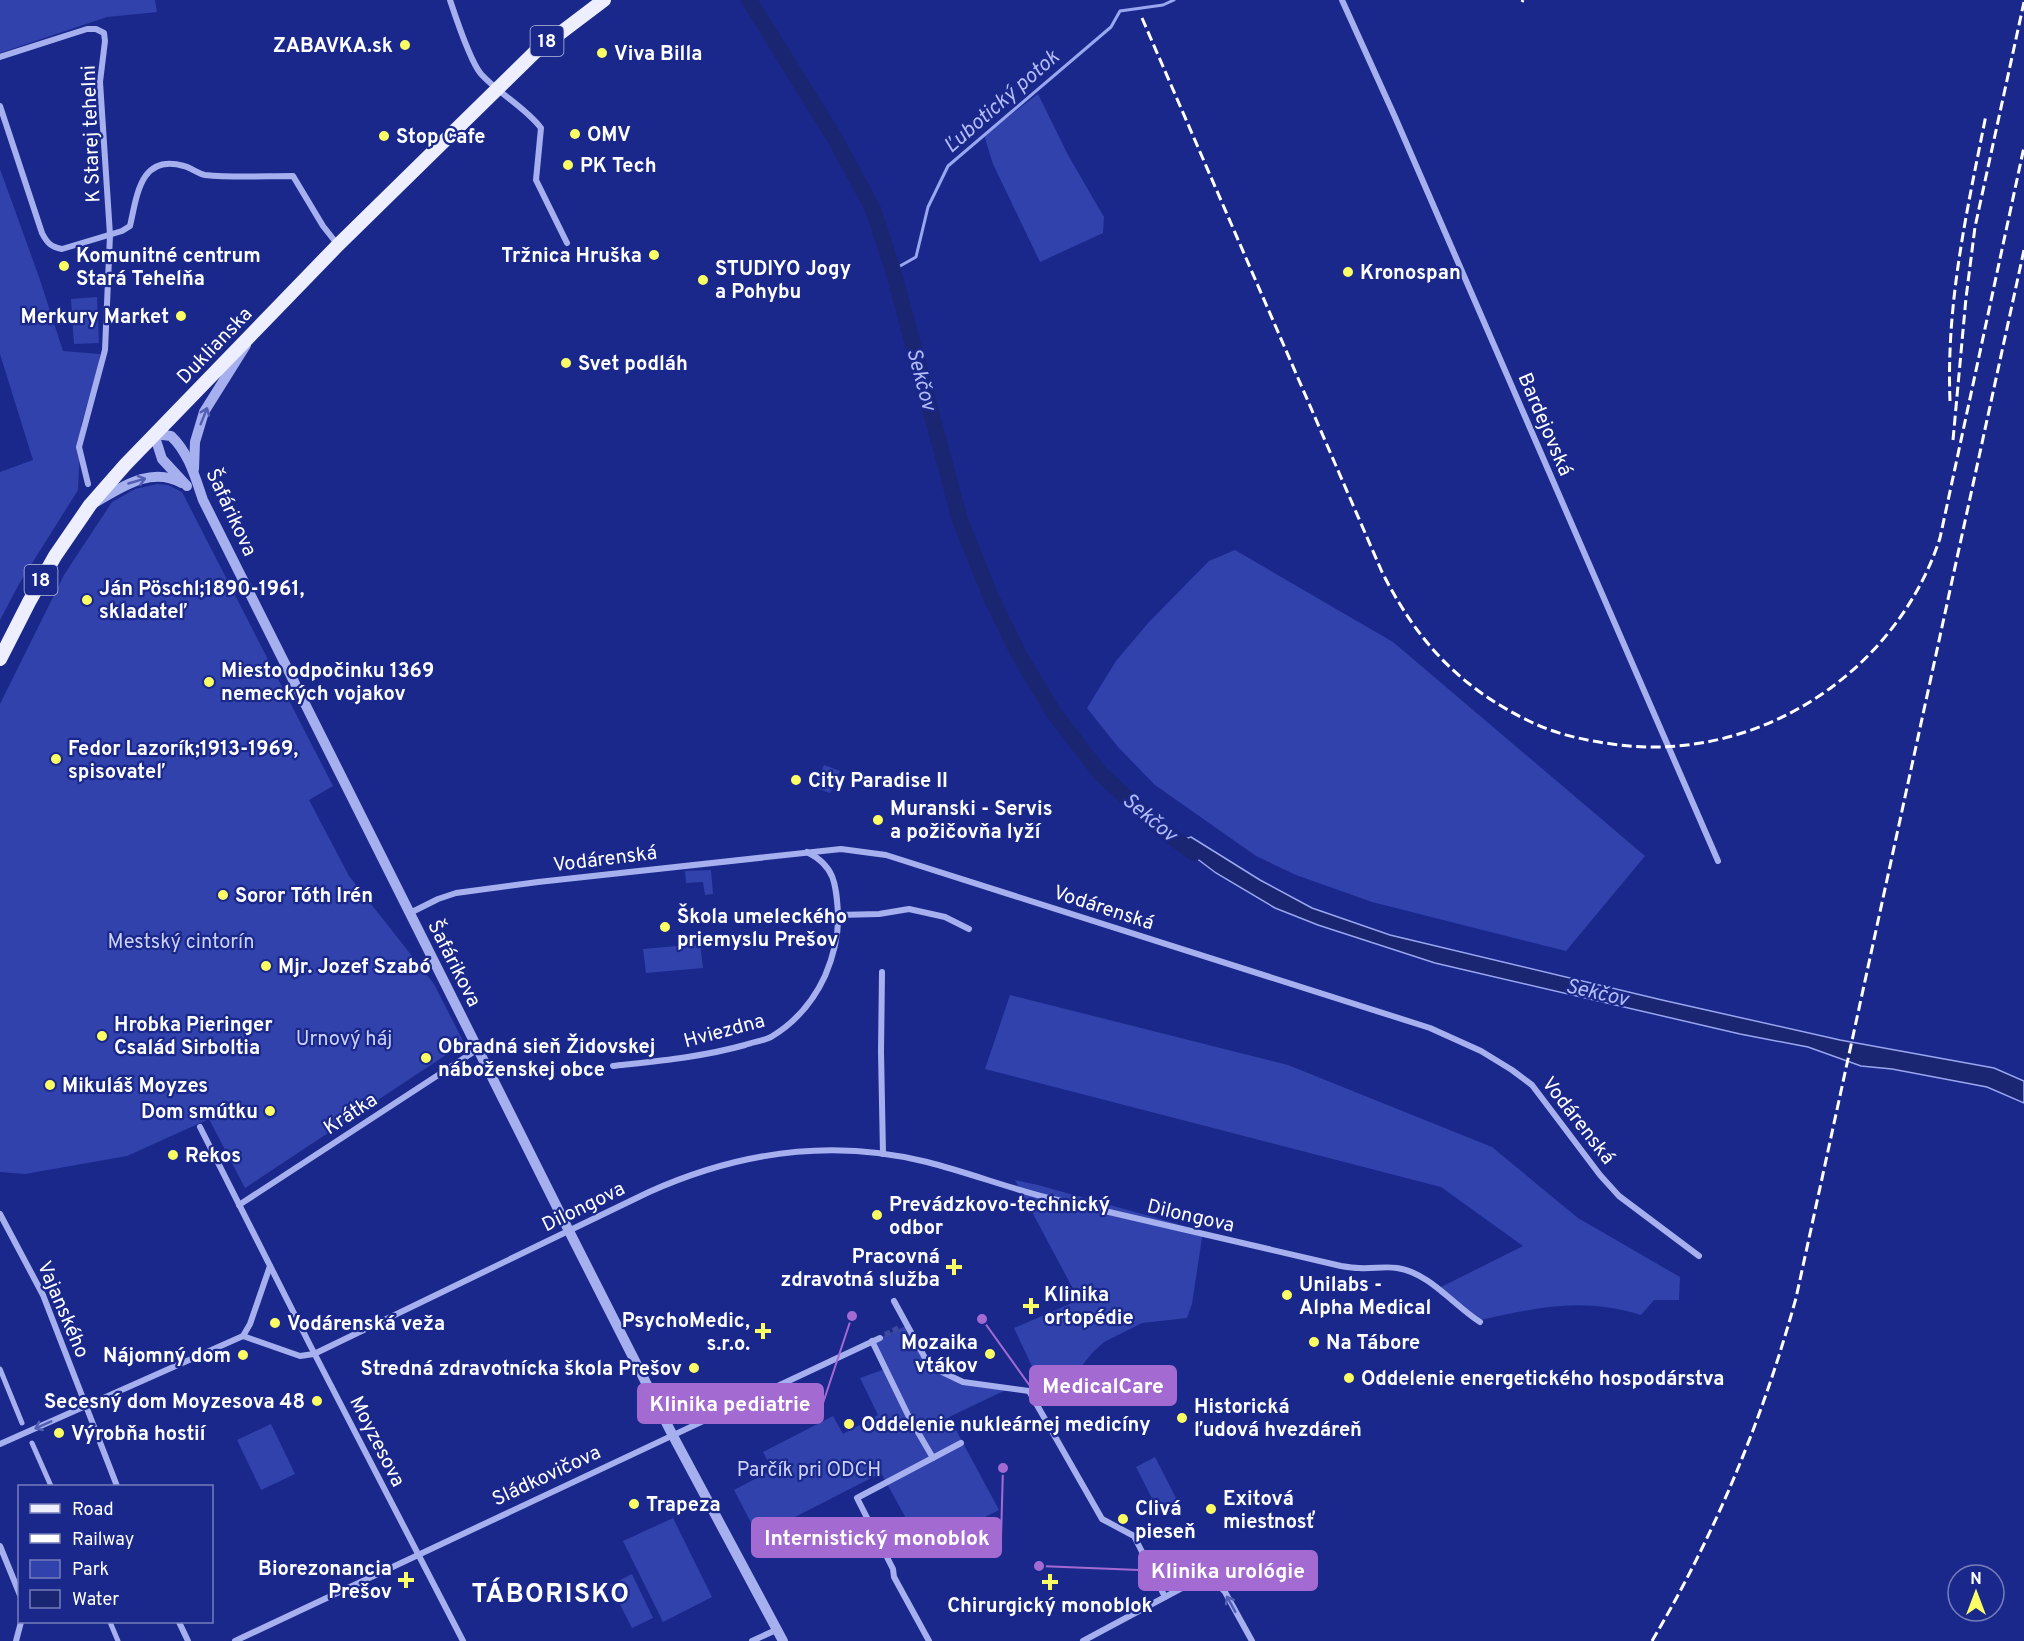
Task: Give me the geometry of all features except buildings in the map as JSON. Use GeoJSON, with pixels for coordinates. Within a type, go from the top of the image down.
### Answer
{"type":"FeatureCollection","features":[{"type":"Feature","properties":{"kind":"main road","name":"Duklianska"},"geometry":{"type":"LineString","coordinates":[[0,659],[28,602],[55,556],[90,505],[154,434],[338,245],[534,52],[604,0]]}},
{"type":"Feature","properties":{"kind":"street"},"geometry":{"type":"LineString","coordinates":[[450,0],[479,71],[497,90],[534,119],[541,128],[536,180],[567,243]]}},
{"type":"Feature","properties":{"kind":"street","name":"Bardejovská"},"geometry":{"type":"LineString","coordinates":[[1342,0],[1718,861]]}},
{"type":"Feature","properties":{"kind":"street","name":"K Starej tehelni"},"geometry":{"type":"LineString","coordinates":[[0,57],[87,29],[96,29],[104,33],[100,82],[110,235],[105,350],[79,447],[87,484]]}},
{"type":"Feature","properties":{"kind":"street"},"geometry":{"type":"LineString","coordinates":[[0,106],[46,242],[53,247],[62,249],[122,231],[130,226],[141,183],[150,169],[166,163],[185,166],[203,175],[293,177],[323,226],[338,245]]}},
{"type":"Feature","properties":{"kind":"street"},"geometry":{"type":"LineString","coordinates":[[194,473],[195,442],[204,412],[256,330]]}},
{"type":"Feature","properties":{"kind":"street","name":"Šafárikova"},"geometry":{"type":"LineString","coordinates":[[203,500],[162,459],[154,434],[171,436],[179,443],[194,473],[203,500],[569,1231],[672,1434],[783,1641]]}},
{"type":"Feature","properties":{"kind":"street"},"geometry":{"type":"LineString","coordinates":[[90,505],[132,481],[155,477],[176,480],[187,486]]}},
{"type":"Feature","properties":{"kind":"street","name":"Vodárenská"},"geometry":{"type":"LineString","coordinates":[[410,914],[438,899],[456,893],[806,852],[841,849],[886,855],[1430,1028],[1481,1051],[1532,1085],[1600,1175],[1619,1196],[1699,1256]]}},
{"type":"Feature","properties":{"kind":"street","name":"Hviezdna"},"geometry":{"type":"LineString","coordinates":[[613,1066],[687,1058],[769,1038],[788,1026],[802,1013],[821,984],[830,964],[836,940],[838,915],[832,874],[819,858],[806,852]]}},
{"type":"Feature","properties":{"kind":"street"},"geometry":{"type":"LineString","coordinates":[[838,915],[879,914],[909,909],[945,917],[969,929]]}},
{"type":"Feature","properties":{"kind":"street"},"geometry":{"type":"LineString","coordinates":[[882,972],[883,1154]]}},
{"type":"Feature","properties":{"kind":"street","name":"Krátka"},"geometry":{"type":"LineString","coordinates":[[239,1205],[478,1049]]}},
{"type":"Feature","properties":{"kind":"street","name":"Moyzesova"},"geometry":{"type":"LineString","coordinates":[[200,1127],[314,1354],[463,1641]]}},
{"type":"Feature","properties":{"kind":"street","name":"Dilongova"},"geometry":{"type":"LineString","coordinates":[[314,1354],[668,1183],[728,1162],[761,1155],[794,1152],[845,1151],[883,1154],[927,1162],[1058,1200],[1341,1266],[1359,1269],[1397,1268],[1430,1282],[1480,1322]]}},
{"type":"Feature","properties":{"kind":"street","name":"Vajanského"},"geometry":{"type":"LineString","coordinates":[[0,1214],[43,1295],[117,1485]]}},
{"type":"Feature","properties":{"kind":"street"},"geometry":{"type":"LineString","coordinates":[[0,1444],[243,1336],[250,1324],[270,1266]]}},
{"type":"Feature","properties":{"kind":"street"},"geometry":{"type":"LineString","coordinates":[[894,1301],[925,1358],[942,1372],[963,1382],[1044,1393],[1063,1391]]}},
{"type":"Feature","properties":{"kind":"street"},"geometry":{"type":"LineString","coordinates":[[899,1328],[907,1324]]}},
{"type":"Feature","properties":{"kind":"street"},"geometry":{"type":"LineString","coordinates":[[243,1336],[300,1356],[314,1354]]}},
{"type":"Feature","properties":{"kind":"street","name":"Sládkovičova"},"geometry":{"type":"LineString","coordinates":[[235,1641],[880,1338]]}},
{"type":"Feature","properties":{"kind":"street"},"geometry":{"type":"LineString","coordinates":[[872,1341],[908,1415],[933,1458]]}},
{"type":"Feature","properties":{"kind":"street"},"geometry":{"type":"LineString","coordinates":[[0,1369],[22,1423]]}},
{"type":"Feature","properties":{"kind":"street"},"geometry":{"type":"LineString","coordinates":[[1029,1391],[1102,1519],[1134,1536],[1165,1597]]}},
{"type":"Feature","properties":{"kind":"street"},"geometry":{"type":"LineString","coordinates":[[32,1443],[51,1485]]}},
{"type":"Feature","properties":{"kind":"street"},"geometry":{"type":"LineString","coordinates":[[929,1641],[894,1576],[893,1569],[857,1498],[961,1443]]}},
{"type":"Feature","properties":{"kind":"street"},"geometry":{"type":"LineString","coordinates":[[0,1546],[18,1590]]}},
{"type":"Feature","properties":{"kind":"street"},"geometry":{"type":"LineString","coordinates":[[1083,1641],[1208,1574],[1225,1592],[1252,1641]]}},
{"type":"Feature","properties":{"kind":"street"},"geometry":{"type":"LineString","coordinates":[[16,1641],[21,1623]]}},
{"type":"Feature","properties":{"kind":"street"},"geometry":{"type":"LineString","coordinates":[[110,1623],[118,1641]]}},
{"type":"Feature","properties":{"kind":"street"},"geometry":{"type":"LineString","coordinates":[[179,1623],[188,1641]]}},
{"type":"Feature","properties":{"kind":"street"},"geometry":{"type":"LineString","coordinates":[[752,1641],[776,1630]]}},
{"type":"Feature","properties":{"kind":"green space"},"geometry":{"type":"Polygon","coordinates":[[[0,0],[155,0],[157,12],[107,17],[0,53],[0,0]]]}},
{"type":"Feature","properties":{"kind":"green space"},"geometry":{"type":"Polygon","coordinates":[[[1038,94],[1068,155],[1104,217],[1103,233],[1040,262],[993,164],[984,135],[1038,94]]]}},
{"type":"Feature","properties":{"kind":"green space"},"geometry":{"type":"Polygon","coordinates":[[[0,169],[63,351],[100,354],[98,369],[81,425],[78,490],[19,584],[0,620],[0,472],[33,460],[0,354],[0,169]]]}},
{"type":"Feature","properties":{"kind":"green space"},"geometry":{"type":"Polygon","coordinates":[[[97,297],[99,343],[74,344],[71,299],[97,297]]]}},
{"type":"Feature","properties":{"kind":"green space","name":"Mestský cintorín"},"geometry":{"type":"Polygon","coordinates":[[[157,484],[168,485],[182,492],[333,786],[309,800],[349,876],[434,984],[464,1043],[245,1188],[209,1119],[127,1156],[25,1174],[0,1172],[0,704],[64,575],[112,502],[135,489],[157,484]]]}},
{"type":"Feature","properties":{"kind":"green space"},"geometry":{"type":"Polygon","coordinates":[[[1235,550],[1393,642],[1645,856],[1566,951],[1372,902],[1296,875],[1256,856],[1155,785],[1118,747],[1087,708],[1116,661],[1149,622],[1209,561],[1235,550]]]}},
{"type":"Feature","properties":{"kind":"green space"},"geometry":{"type":"Polygon","coordinates":[[[824,765],[840,771],[830,793],[814,787],[824,765]]]}},
{"type":"Feature","properties":{"kind":"green space"},"geometry":{"type":"Polygon","coordinates":[[[711,870],[713,894],[705,895],[703,882],[686,883],[685,871],[711,870]]]}},
{"type":"Feature","properties":{"kind":"green space"},"geometry":{"type":"Polygon","coordinates":[[[700,944],[703,968],[646,973],[643,949],[700,944]]]}},
{"type":"Feature","properties":{"kind":"green space"},"geometry":{"type":"Polygon","coordinates":[[[1010,995],[1288,1065],[1492,1147],[1578,1218],[1680,1277],[1679,1300],[1654,1300],[1641,1315],[1599,1306],[1580,1305],[1542,1308],[1481,1320],[1439,1294],[1441,1287],[1523,1246],[1441,1187],[985,1069],[1010,995]]]}},
{"type":"Feature","properties":{"kind":"green space"},"geometry":{"type":"Polygon","coordinates":[[[1015,1180],[1203,1231],[1192,1304],[1187,1318],[1142,1323],[1104,1342],[1092,1353],[1062,1391],[1044,1392],[1014,1328],[1079,1300],[1015,1180]]]}},
{"type":"Feature","properties":{"kind":"green space","name":"Parčík pri ODCH"},"geometry":{"type":"Polygon","coordinates":[[[908,1325],[925,1359],[952,1377],[1010,1388],[949,1417],[999,1510],[918,1551],[913,1531],[881,1473],[758,1536],[734,1490],[772,1470],[763,1452],[833,1416],[843,1434],[878,1415],[860,1378],[885,1369],[872,1341],[908,1325]]]}},
{"type":"Feature","properties":{"kind":"green space"},"geometry":{"type":"Polygon","coordinates":[[[271,1424],[295,1474],[261,1490],[237,1440],[271,1424]]]}},
{"type":"Feature","properties":{"kind":"green space"},"geometry":{"type":"Polygon","coordinates":[[[1155,1457],[1177,1500],[1158,1510],[1136,1467],[1155,1457]]]}},
{"type":"Feature","properties":{"kind":"green space"},"geometry":{"type":"Polygon","coordinates":[[[673,1518],[712,1597],[663,1622],[623,1541],[673,1518]]]}},
{"type":"Feature","properties":{"kind":"green space"},"geometry":{"type":"Polygon","coordinates":[[[632,1574],[653,1618],[632,1628],[610,1585],[632,1574]]]}},
{"type":"Feature","properties":{"kind":"water"},"geometry":{"type":"Polygon","coordinates":[[[1191,837],[1260,880],[1312,908],[1390,935],[1840,1040],[1994,1068],[2024,1081],[2024,1103],[1987,1087],[1892,1069],[1861,1066],[1808,1047],[1740,1034],[1435,963],[1318,925],[1275,908],[1216,873],[1175,842],[1191,837]]]}},
{"type":"Feature","properties":{"kind":"waterway","name":"Sekčov"},"geometry":{"type":"LineString","coordinates":[[749,0],[834,137],[873,209],[893,270],[960,520],[991,597],[1018,653],[1054,713],[1100,773],[1156,825],[1194,853]]}},
{"type":"Feature","properties":{"kind":"waterway","name":"Ľubotický potok"},"geometry":{"type":"LineString","coordinates":[[893,270],[916,257],[928,207],[948,166],[1111,27],[1120,11],[1163,5],[1174,0]]}},
{"type":"Feature","properties":{"kind":"tunnel"},"geometry":{"type":"LineString","coordinates":[[885,1335],[899,1328]]}},
{"type":"Feature","properties":{"kind":"railway"},"geometry":{"type":"LineString","coordinates":[[1953,440],[1975,227],[2024,2]]}},
{"type":"Feature","properties":{"kind":"railway"},"geometry":{"type":"LineString","coordinates":[[1142,18],[1382,572],[1395,597],[1425,641],[1442,660],[1481,693],[1504,708],[1549,730],[1612,744],[1665,747],[1717,740],[1767,724],[1813,700],[1855,668],[1890,631],[1919,587],[1940,538],[2024,147]]}},
{"type":"Feature","properties":{"kind":"railway"},"geometry":{"type":"LineString","coordinates":[[1950,401],[1951,328],[1959,257],[1986,115]]}},
{"type":"Feature","properties":{"kind":"railway"},"geometry":{"type":"LineString","coordinates":[[1652,1641],[1697,1559],[1736,1474],[1769,1387],[1796,1298],[2024,250]]}},
{"type":"Feature","properties":{"kind":"place","name":"ZABAVKA.sk"},"geometry":{"type":"Point","coordinates":[405,45]}},
{"type":"Feature","properties":{"kind":"place","name":"Viva Billa"},"geometry":{"type":"Point","coordinates":[602,53]}},
{"type":"Feature","properties":{"kind":"place","name":"OMV"},"geometry":{"type":"Point","coordinates":[575,134]}},
{"type":"Feature","properties":{"kind":"place","name":"Stop Cafe"},"geometry":{"type":"Point","coordinates":[384,136]}},
{"type":"Feature","properties":{"kind":"place","name":"PK Tech"},"geometry":{"type":"Point","coordinates":[568,165]}},
{"type":"Feature","properties":{"kind":"place","name":"Tržnica Hruška"},"geometry":{"type":"Point","coordinates":[654,255]}},
{"type":"Feature","properties":{"kind":"place","name":"Komunitné centrum Stará Tehelňa"},"geometry":{"type":"Point","coordinates":[64,266]}},
{"type":"Feature","properties":{"kind":"place","name":"Kronospan"},"geometry":{"type":"Point","coordinates":[1348,272]}},
{"type":"Feature","properties":{"kind":"place","name":"STUDIYO Jogy a Pohybu"},"geometry":{"type":"Point","coordinates":[703,280]}},
{"type":"Feature","properties":{"kind":"place","name":"Merkury Market"},"geometry":{"type":"Point","coordinates":[181,316]}},
{"type":"Feature","properties":{"kind":"place","name":"Svet podláh"},"geometry":{"type":"Point","coordinates":[566,363]}},
{"type":"Feature","properties":{"kind":"place","name":"Ján Pöschl;1890-1961, skladateľ"},"geometry":{"type":"Point","coordinates":[87,600]}},
{"type":"Feature","properties":{"kind":"place","name":"Miesto odpočinku 1369 nemeckých vojakov"},"geometry":{"type":"Point","coordinates":[209,682]}},
{"type":"Feature","properties":{"kind":"place","name":"Fedor Lazorík;1913-1969, spisovateľ"},"geometry":{"type":"Point","coordinates":[56,759]}},
{"type":"Feature","properties":{"kind":"place","name":"City Paradise II"},"geometry":{"type":"Point","coordinates":[796,780]}},
{"type":"Feature","properties":{"kind":"place","name":"Muranski - Servis a požičovňa lyží"},"geometry":{"type":"Point","coordinates":[878,820]}},
{"type":"Feature","properties":{"kind":"place","name":"Soror Tóth Irén"},"geometry":{"type":"Point","coordinates":[223,895]}},
{"type":"Feature","properties":{"kind":"place","name":"Škola umeleckého priemyslu Prešov"},"geometry":{"type":"Point","coordinates":[665,927]}},
{"type":"Feature","properties":{"kind":"place","name":"Mjr. Jozef Szabó"},"geometry":{"type":"Point","coordinates":[266,966]}},
{"type":"Feature","properties":{"kind":"place","name":"Hrobka Pieringer Család Sirboltia"},"geometry":{"type":"Point","coordinates":[102,1036]}},
{"type":"Feature","properties":{"kind":"place","name":"Obradná sieň Židovskej náboženskej obce"},"geometry":{"type":"Point","coordinates":[426,1058]}},
{"type":"Feature","properties":{"kind":"place","name":"Mikuláš Moyzes"},"geometry":{"type":"Point","coordinates":[50,1085]}},
{"type":"Feature","properties":{"kind":"place","name":"Dom smútku"},"geometry":{"type":"Point","coordinates":[270,1111]}},
{"type":"Feature","properties":{"kind":"place","name":"Rekos"},"geometry":{"type":"Point","coordinates":[173,1155]}},
{"type":"Feature","properties":{"kind":"place","name":"Prevádzkovo‑technický odbor"},"geometry":{"type":"Point","coordinates":[877,1215]}},
{"type":"Feature","properties":{"kind":"place","name":"Pracovná zdravotná služba"},"geometry":{"type":"Point","coordinates":[954,1267]}},
{"type":"Feature","properties":{"kind":"place","name":"Unilabs - Alpha Medical"},"geometry":{"type":"Point","coordinates":[1287,1295]}},
{"type":"Feature","properties":{"kind":"place","name":"Klinika ortopédie"},"geometry":{"type":"Point","coordinates":[1031,1306]}},
{"type":"Feature","properties":{"kind":"place","name":"Klinika pediatrie"},"geometry":{"type":"Point","coordinates":[852,1316]}},
{"type":"Feature","properties":{"kind":"place","name":"MedicalCare"},"geometry":{"type":"Point","coordinates":[982,1319]}},
{"type":"Feature","properties":{"kind":"place","name":"Vodárenská veža"},"geometry":{"type":"Point","coordinates":[275,1323]}},
{"type":"Feature","properties":{"kind":"place","name":"PsychoMedic, s.r.o."},"geometry":{"type":"Point","coordinates":[763,1331]}},
{"type":"Feature","properties":{"kind":"place","name":"Na Tábore"},"geometry":{"type":"Point","coordinates":[1314,1342]}},
{"type":"Feature","properties":{"kind":"place","name":"Mozaika vtákov"},"geometry":{"type":"Point","coordinates":[990,1354]}},
{"type":"Feature","properties":{"kind":"place","name":"Nájomný dom"},"geometry":{"type":"Point","coordinates":[243,1355]}},
{"type":"Feature","properties":{"kind":"place","name":"Stredná zdravotnícka škola Prešov"},"geometry":{"type":"Point","coordinates":[694,1368]}},
{"type":"Feature","properties":{"kind":"place","name":"Oddelenie energetického hospodárstva"},"geometry":{"type":"Point","coordinates":[1349,1378]}},
{"type":"Feature","properties":{"kind":"place","name":"Secesný dom Moyzesova 48"},"geometry":{"type":"Point","coordinates":[317,1401]}},
{"type":"Feature","properties":{"kind":"place","name":"Historická ľudová hvezdáreň"},"geometry":{"type":"Point","coordinates":[1182,1418]}},
{"type":"Feature","properties":{"kind":"place","name":"Oddelenie nukleárnej medicíny"},"geometry":{"type":"Point","coordinates":[849,1424]}},
{"type":"Feature","properties":{"kind":"place","name":"Výrobňa hostií"},"geometry":{"type":"Point","coordinates":[59,1433]}},
{"type":"Feature","properties":{"kind":"place","name":"Internistický monoblok"},"geometry":{"type":"Point","coordinates":[1003,1468]}},
{"type":"Feature","properties":{"kind":"place","name":"Trapeza"},"geometry":{"type":"Point","coordinates":[634,1504]}},
{"type":"Feature","properties":{"kind":"place","name":"Exitová miestnosť"},"geometry":{"type":"Point","coordinates":[1211,1509]}},
{"type":"Feature","properties":{"kind":"place","name":"Clivá pieseň"},"geometry":{"type":"Point","coordinates":[1123,1519]}},
{"type":"Feature","properties":{"kind":"place","name":"Klinika urológie"},"geometry":{"type":"Point","coordinates":[1039,1566]}},
{"type":"Feature","properties":{"kind":"place","name":"Biorezonancia Prešov"},"geometry":{"type":"Point","coordinates":[406,1580]}},
{"type":"Feature","properties":{"kind":"place","name":"Chirurgický monoblok"},"geometry":{"type":"Point","coordinates":[1050,1582]}},
{"type":"Feature","properties":{"kind":"district","name":"TÁBORISKO"},"geometry":{"type":"Point","coordinates":[551,1593]}},
{"type":"Feature","properties":{"kind":"park label","name":"Urnový háj"},"geometry":{"type":"Point","coordinates":[344,1038]}}]}
